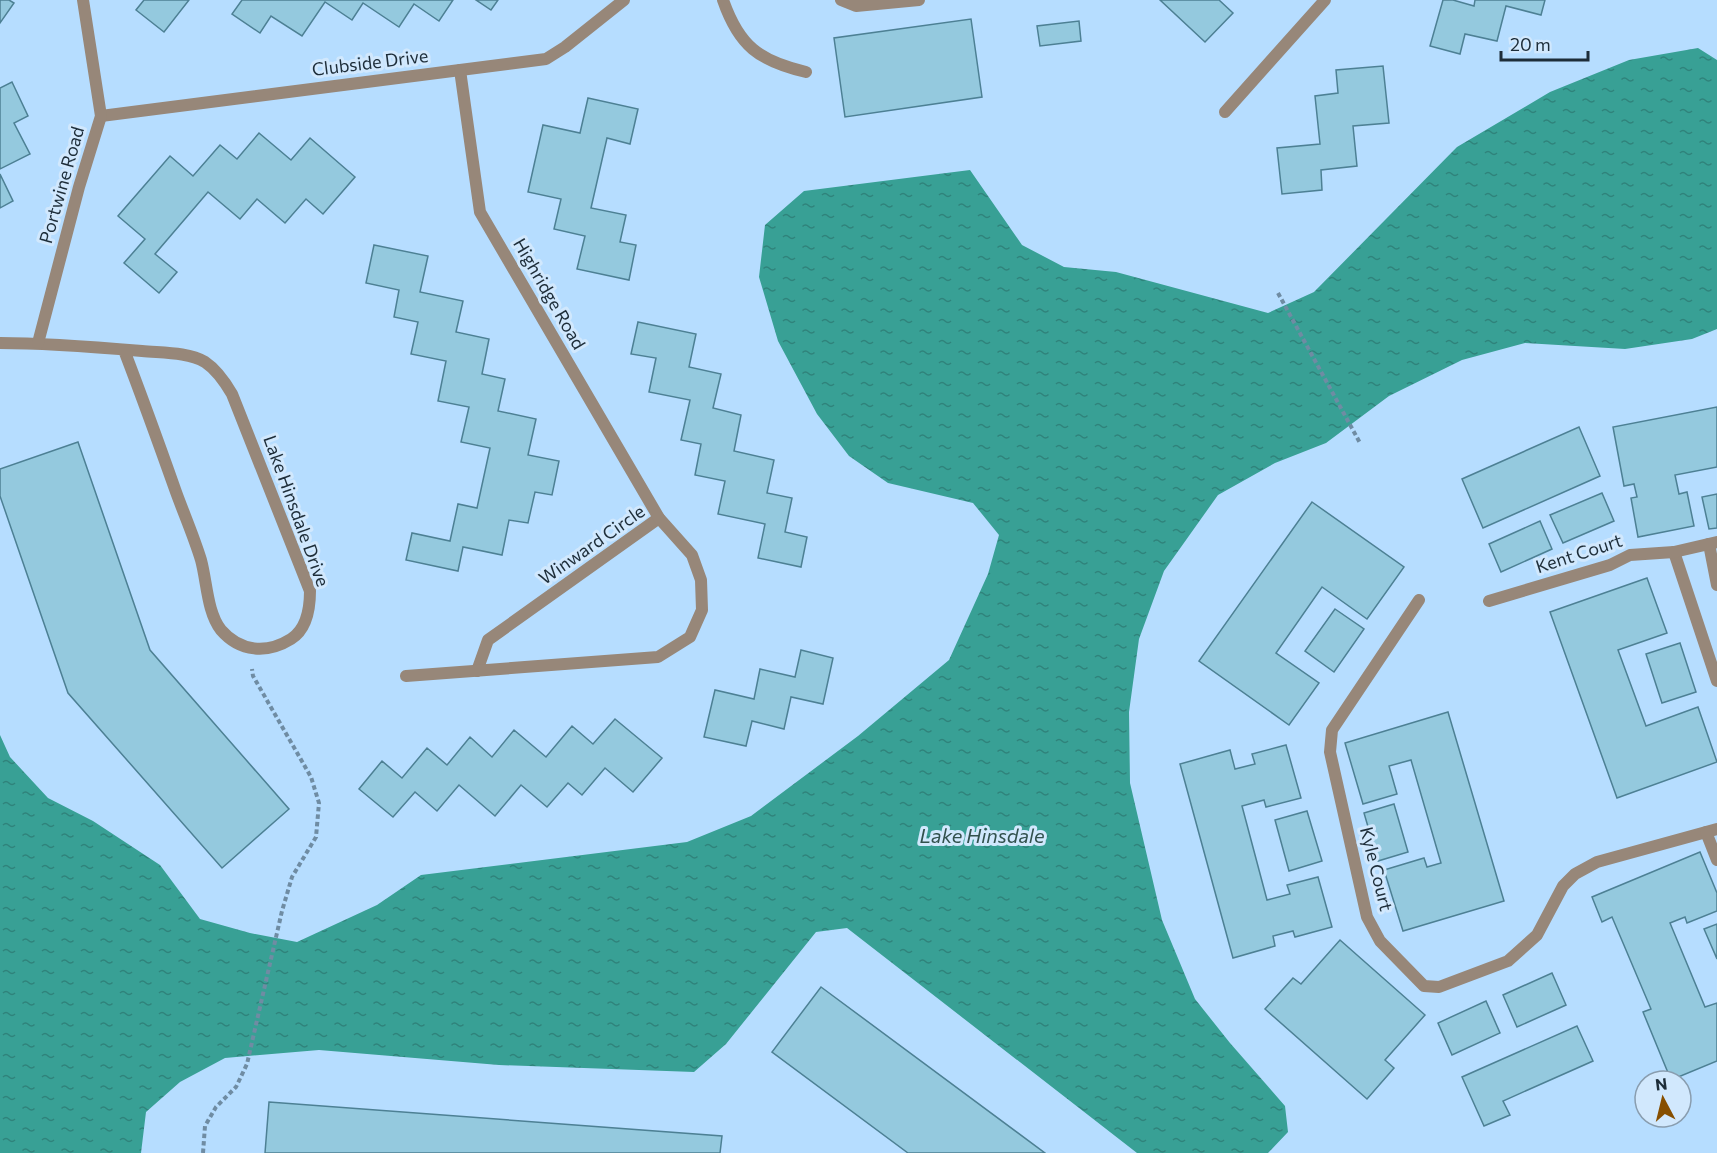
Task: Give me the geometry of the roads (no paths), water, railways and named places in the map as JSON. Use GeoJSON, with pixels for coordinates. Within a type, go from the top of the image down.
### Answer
{"type":"FeatureCollection","features":[{"type":"Feature","properties":{"kind":"street","name":"Portwine Road"},"geometry":{"type":"LineString","coordinates":[[38,343],[101,116],[83,0]]}},
{"type":"Feature","properties":{"kind":"street","name":"Clubside Drive"},"geometry":{"type":"LineString","coordinates":[[101,116],[546,59],[565,47],[624,0]]}},
{"type":"Feature","properties":{"kind":"street"},"geometry":{"type":"LineString","coordinates":[[723,0],[730,20],[741,39],[759,55],[785,67],[806,72]]}},
{"type":"Feature","properties":{"kind":"street"},"geometry":{"type":"LineString","coordinates":[[841,0],[856,6],[919,0]]}},
{"type":"Feature","properties":{"kind":"street"},"geometry":{"type":"LineString","coordinates":[[1225,112],[1324,0]]}},
{"type":"Feature","properties":{"kind":"street","name":"Highridge Road"},"geometry":{"type":"LineString","coordinates":[[460,70],[480,212],[659,518]]}},
{"type":"Feature","properties":{"kind":"street","name":"Lake Hinsdale Drive"},"geometry":{"type":"LineString","coordinates":[[0,343],[38,343],[124,350],[188,356],[205,362],[221,377],[232,394],[310,591],[310,608],[304,623],[294,637],[280,646],[264,650],[247,648],[232,641],[220,629],[213,614],[201,560],[124,350]]}},
{"type":"Feature","properties":{"kind":"street","name":"Winward Circle"},"geometry":{"type":"LineString","coordinates":[[406,676],[477,671],[658,657],[690,637],[702,610],[701,579],[692,555],[659,518],[488,640],[477,671]]}},
{"type":"Feature","properties":{"kind":"street"},"geometry":{"type":"LineString","coordinates":[[1713,543],[1717,585]]}},
{"type":"Feature","properties":{"kind":"street","name":"Kent Court"},"geometry":{"type":"LineString","coordinates":[[1489,602],[1610,566],[1629,555],[1674,552],[1713,543]]}},
{"type":"Feature","properties":{"kind":"street"},"geometry":{"type":"LineString","coordinates":[[1674,552],[1717,681]]}},
{"type":"Feature","properties":{"kind":"street","name":"Kyle Court"},"geometry":{"type":"LineString","coordinates":[[1419,600],[1332,730],[1330,752],[1367,917],[1380,941],[1424,986],[1439,987],[1508,961],[1537,935],[1563,886],[1575,874],[1597,862],[1711,830]]}},
{"type":"Feature","properties":{"kind":"street"},"geometry":{"type":"LineString","coordinates":[[1711,830],[1717,860]]}},
{"type":"Feature","properties":{"kind":"water","name":"Lake Hinsdale"},"geometry":{"type":"Polygon","coordinates":[[[1698,48],[1717,60],[1717,329],[1692,339],[1625,349],[1525,343],[1462,360],[1389,396],[1326,443],[1275,463],[1218,495],[1164,571],[1139,639],[1129,712],[1130,783],[1162,920],[1195,999],[1285,1106],[1288,1132],[1268,1153],[1137,1153],[847,928],[816,932],[726,1044],[694,1072],[499,1065],[319,1050],[225,1058],[180,1082],[146,1112],[141,1153],[0,1153],[0,735],[10,757],[48,798],[93,821],[160,865],[200,919],[250,933],[297,942],[377,905],[421,875],[687,842],[751,816],[858,736],[949,660],[988,574],[999,535],[973,503],[888,483],[849,456],[817,414],[778,341],[759,277],[765,225],[804,191],[970,170],[1022,245],[1064,267],[1116,272],[1268,313],[1314,292],[1457,147],[1550,92],[1629,60],[1698,48]]]}}]}
